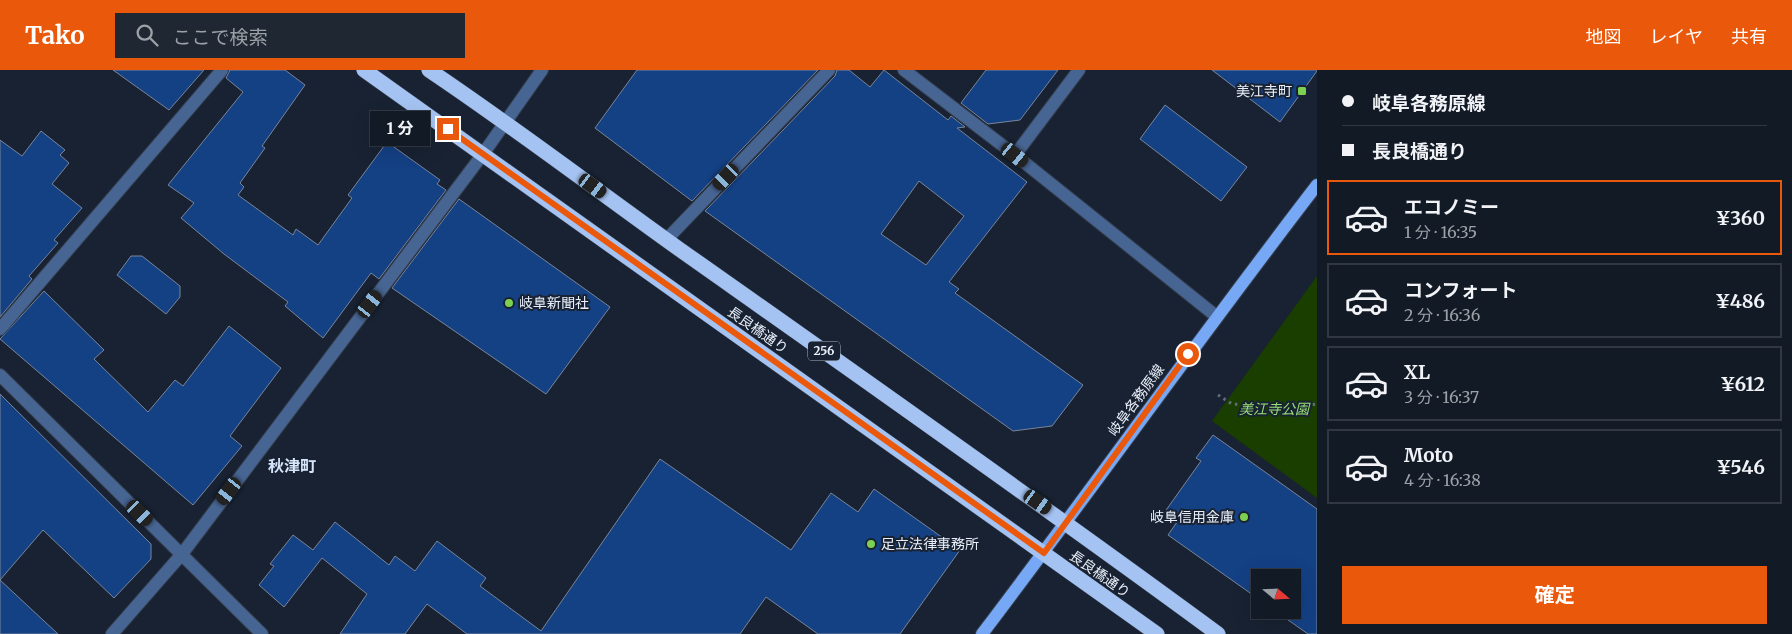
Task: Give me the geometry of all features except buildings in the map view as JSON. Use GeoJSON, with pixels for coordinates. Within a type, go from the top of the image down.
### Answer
{"type":"FeatureCollection","features":[{"type":"Feature","properties":{"kind":"highway","name":"長良橋通り"},"geometry":{"type":"LineString","coordinates":[[364,70],[1157,634]]}},
{"type":"Feature","properties":{"kind":"highway","name":"長良橋通り"},"geometry":{"type":"LineString","coordinates":[[429,70],[504,121],[666,240],[1066,522],[1218,634]]}},
{"type":"Feature","properties":{"kind":"main road","name":"岐阜各務原線"},"geometry":{"type":"LineString","coordinates":[[982,634],[1044,553],[1216,316],[1317,185]]}},
{"type":"Feature","properties":{"kind":"street"},"geometry":{"type":"LineString","coordinates":[[0,329],[222,70]]}},
{"type":"Feature","properties":{"kind":"street"},"geometry":{"type":"LineString","coordinates":[[112,634],[182,554],[483,154],[504,121],[542,70]]}},
{"type":"Feature","properties":{"kind":"street"},"geometry":{"type":"LineString","coordinates":[[666,240],[829,70]]}},
{"type":"Feature","properties":{"kind":"street"},"geometry":{"type":"LineString","coordinates":[[904,70],[1015,155],[1216,316]]}},
{"type":"Feature","properties":{"kind":"street"},"geometry":{"type":"LineString","coordinates":[[1015,155],[1079,70]]}},
{"type":"Feature","properties":{"kind":"street"},"geometry":{"type":"LineString","coordinates":[[0,375],[262,634]]}},
{"type":"Feature","properties":{"kind":"path"},"geometry":{"type":"LineString","coordinates":[[1218,394],[1232,404],[1295,408],[1317,404]]}},
{"type":"Feature","properties":{"kind":"green space","name":"美江寺公園"},"geometry":{"type":"Polygon","coordinates":[[[1317,276],[1317,498],[1212,421],[1317,276]]]}},
{"type":"Feature","properties":{"kind":"place","name":"美江寺町"},"geometry":{"type":"Point","coordinates":[1302,91]}},
{"type":"Feature","properties":{"kind":"place","name":"岐阜新聞社"},"geometry":{"type":"Point","coordinates":[509,303]}},
{"type":"Feature","properties":{"kind":"place","name":"岐阜信用金庫"},"geometry":{"type":"Point","coordinates":[1244,517]}},
{"type":"Feature","properties":{"kind":"place","name":"足立法律事務所"},"geometry":{"type":"Point","coordinates":[871,544]}},
{"type":"Feature","properties":{"kind":"district","name":"秋津町"},"geometry":{"type":"Point","coordinates":[292,466]}},
{"type":"Feature","properties":{"kind":"route"},"geometry":{"type":"LineString","coordinates":[[448,129],[1044,553],[1188,354]]}}]}
